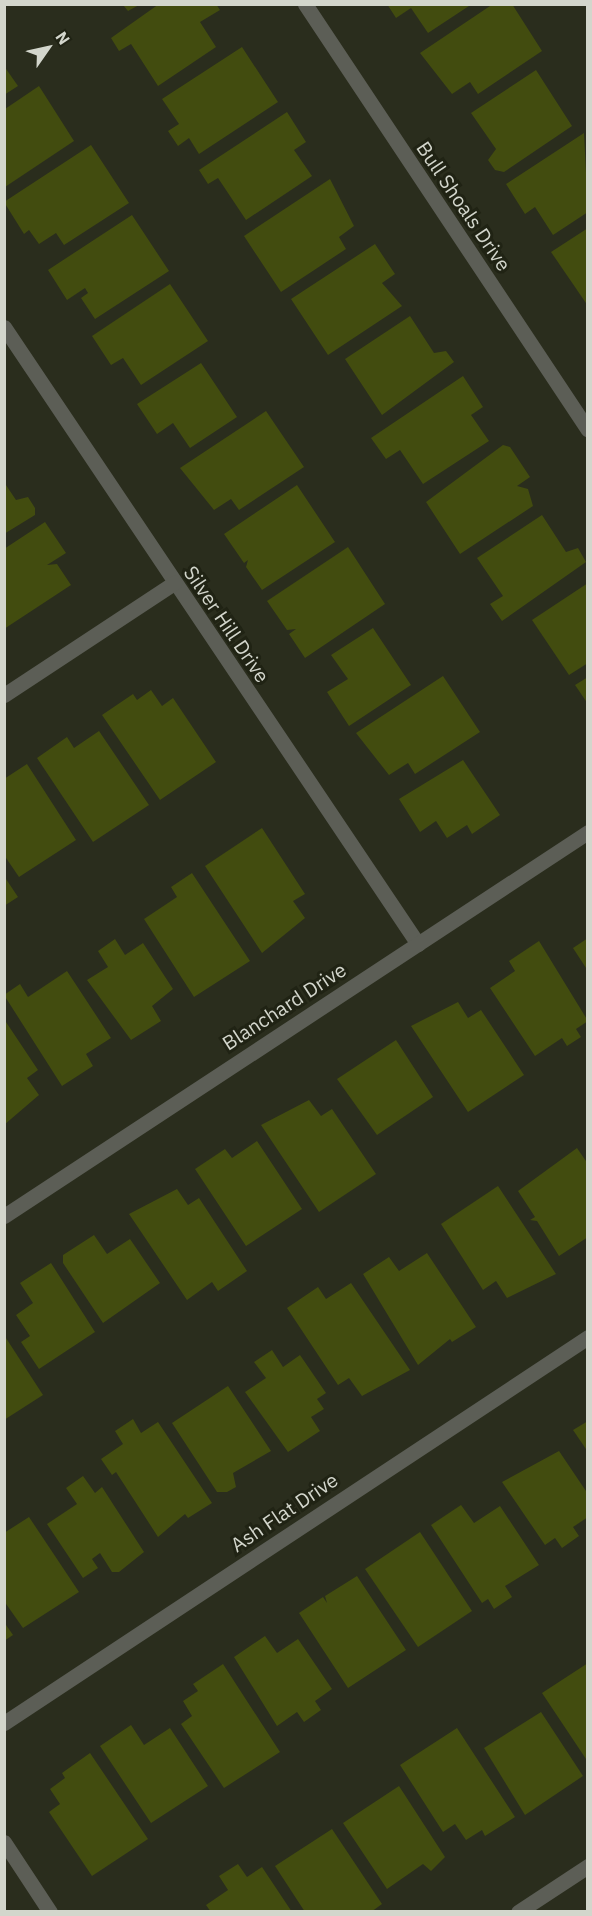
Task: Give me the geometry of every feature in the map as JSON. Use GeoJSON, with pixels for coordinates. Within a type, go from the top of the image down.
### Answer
{"type":"FeatureCollection","features":[{"type":"Feature","properties":{"kind":"street","name":"Bull Shoals Drive"},"geometry":{"type":"LineString","coordinates":[[305,4],[588,430]]}},
{"type":"Feature","properties":{"kind":"street","name":"Silver Hill Drive"},"geometry":{"type":"LineString","coordinates":[[4,327],[418,944]]}},
{"type":"Feature","properties":{"kind":"street"},"geometry":{"type":"LineString","coordinates":[[4,695],[174,583]]}},
{"type":"Feature","properties":{"kind":"street","name":"Blanchard Drive"},"geometry":{"type":"LineString","coordinates":[[4,1216],[588,832]]}},
{"type":"Feature","properties":{"kind":"street","name":"Ash Flat Drive"},"geometry":{"type":"LineString","coordinates":[[4,1723],[588,1337]]}},
{"type":"Feature","properties":{"kind":"street"},"geometry":{"type":"LineString","coordinates":[[4,1842],[50,1911]]}},
{"type":"Feature","properties":{"kind":"street"},"geometry":{"type":"LineString","coordinates":[[518,1911],[588,1866]]}},
{"type":"Feature","properties":{"kind":"building"},"geometry":{"type":"Polygon","coordinates":[[[159,4],[216,4],[220,10],[200,22],[216,47],[158,86],[131,44],[119,51],[111,38],[159,4]]]}},
{"type":"Feature","properties":{"kind":"building"},"geometry":{"type":"Polygon","coordinates":[[[387,4],[472,4],[428,33],[411,8],[396,18],[387,4]]]}},
{"type":"Feature","properties":{"kind":"building"},"geometry":{"type":"Polygon","coordinates":[[[493,4],[512,4],[542,51],[478,94],[470,82],[452,94],[420,53],[493,4]]]}},
{"type":"Feature","properties":{"kind":"building"},"geometry":{"type":"Polygon","coordinates":[[[123,5],[139,5],[128,11],[123,5]]]}},
{"type":"Feature","properties":{"kind":"building"},"geometry":{"type":"Polygon","coordinates":[[[242,47],[278,102],[199,154],[189,138],[178,146],[168,131],[179,124],[162,99],[242,47]]]}},
{"type":"Feature","properties":{"kind":"building"},"geometry":{"type":"Polygon","coordinates":[[[4,66],[18,86],[4,95],[4,66]]]}},
{"type":"Feature","properties":{"kind":"building"},"geometry":{"type":"Polygon","coordinates":[[[536,70],[572,126],[504,172],[495,170],[488,160],[496,149],[471,113],[536,70]]]}},
{"type":"Feature","properties":{"kind":"building"},"geometry":{"type":"Polygon","coordinates":[[[39,86],[74,141],[5,187],[5,109],[39,86]]]}},
{"type":"Feature","properties":{"kind":"building"},"geometry":{"type":"Polygon","coordinates":[[[287,112],[306,142],[294,150],[312,176],[246,220],[218,178],[208,184],[199,170],[287,112]]]}},
{"type":"Feature","properties":{"kind":"building"},"geometry":{"type":"Polygon","coordinates":[[[584,133],[588,212],[553,235],[535,207],[525,214],[506,184],[584,133]]]}},
{"type":"Feature","properties":{"kind":"building"},"geometry":{"type":"Polygon","coordinates":[[[91,145],[129,203],[64,245],[56,233],[39,244],[29,230],[24,234],[4,202],[91,145]]]}},
{"type":"Feature","properties":{"kind":"building"},"geometry":{"type":"Polygon","coordinates":[[[330,179],[354,226],[339,237],[346,249],[281,292],[244,236],[330,179]]]}},
{"type":"Feature","properties":{"kind":"building"},"geometry":{"type":"Polygon","coordinates":[[[132,215],[169,271],[95,319],[81,298],[88,293],[85,288],[67,300],[48,270],[132,215]]]}},
{"type":"Feature","properties":{"kind":"building"},"geometry":{"type":"Polygon","coordinates":[[[588,228],[588,306],[551,252],[588,228]]]}},
{"type":"Feature","properties":{"kind":"building"},"geometry":{"type":"Polygon","coordinates":[[[375,244],[395,274],[382,283],[402,306],[328,355],[291,299],[375,244]]]}},
{"type":"Feature","properties":{"kind":"building"},"geometry":{"type":"Polygon","coordinates":[[[170,284],[208,341],[141,385],[123,358],[111,365],[92,336],[170,284]]]}},
{"type":"Feature","properties":{"kind":"building"},"geometry":{"type":"Polygon","coordinates":[[[410,316],[434,353],[446,351],[454,362],[382,415],[345,359],[410,316]]]}},
{"type":"Feature","properties":{"kind":"building"},"geometry":{"type":"Polygon","coordinates":[[[201,363],[237,417],[190,448],[173,423],[157,434],[137,404],[201,363]]]}},
{"type":"Feature","properties":{"kind":"building"},"geometry":{"type":"Polygon","coordinates":[[[463,376],[483,407],[471,415],[489,441],[423,484],[400,450],[386,459],[371,438],[463,376]]]}},
{"type":"Feature","properties":{"kind":"building"},"geometry":{"type":"Polygon","coordinates":[[[266,411],[304,467],[239,510],[231,499],[214,510],[180,468],[266,411]]]}},
{"type":"Feature","properties":{"kind":"building"},"geometry":{"type":"Polygon","coordinates":[[[503,445],[510,447],[530,477],[517,486],[528,489],[533,506],[460,554],[426,502],[503,445]]]}},
{"type":"Feature","properties":{"kind":"building"},"geometry":{"type":"Polygon","coordinates":[[[4,482],[16,500],[28,497],[35,508],[35,515],[4,534],[4,482]]]}},
{"type":"Feature","properties":{"kind":"building"},"geometry":{"type":"Polygon","coordinates":[[[297,485],[335,542],[262,590],[246,567],[248,560],[244,563],[224,534],[297,485]]]}},
{"type":"Feature","properties":{"kind":"building"},"geometry":{"type":"Polygon","coordinates":[[[542,515],[566,552],[578,548],[586,562],[502,621],[490,604],[503,596],[477,558],[542,515]]]}},
{"type":"Feature","properties":{"kind":"building"},"geometry":{"type":"Polygon","coordinates":[[[45,522],[66,553],[47,565],[57,564],[71,585],[4,629],[4,549],[45,522]]]}},
{"type":"Feature","properties":{"kind":"building"},"geometry":{"type":"Polygon","coordinates":[[[348,547],[385,604],[305,658],[289,634],[296,629],[287,630],[267,601],[348,547]]]}},
{"type":"Feature","properties":{"kind":"building"},"geometry":{"type":"Polygon","coordinates":[[[588,583],[588,663],[569,675],[532,620],[588,583]]]}},
{"type":"Feature","properties":{"kind":"building"},"geometry":{"type":"Polygon","coordinates":[[[373,628],[411,685],[349,726],[327,692],[348,679],[331,655],[373,628]]]}},
{"type":"Feature","properties":{"kind":"building"},"geometry":{"type":"Polygon","coordinates":[[[443,676],[480,732],[415,774],[408,763],[389,775],[356,733],[443,676]]]}},
{"type":"Feature","properties":{"kind":"building"},"geometry":{"type":"Polygon","coordinates":[[[588,677],[588,704],[575,685],[588,677]]]}},
{"type":"Feature","properties":{"kind":"building"},"geometry":{"type":"Polygon","coordinates":[[[151,690],[162,706],[173,698],[216,762],[160,800],[102,715],[133,694],[137,700],[151,690]]]}},
{"type":"Feature","properties":{"kind":"building"},"geometry":{"type":"Polygon","coordinates":[[[99,731],[149,805],[93,842],[37,758],[67,737],[74,748],[99,731]]]}},
{"type":"Feature","properties":{"kind":"building"},"geometry":{"type":"Polygon","coordinates":[[[463,760],[500,815],[472,834],[467,825],[447,838],[436,821],[420,832],[399,799],[463,760]]]}},
{"type":"Feature","properties":{"kind":"building"},"geometry":{"type":"Polygon","coordinates":[[[27,764],[76,840],[19,877],[4,855],[4,779],[27,764]]]}},
{"type":"Feature","properties":{"kind":"building"},"geometry":{"type":"Polygon","coordinates":[[[262,828],[305,894],[293,901],[305,918],[262,953],[205,866],[262,828]]]}},
{"type":"Feature","properties":{"kind":"building"},"geometry":{"type":"Polygon","coordinates":[[[192,873],[250,961],[194,997],[144,919],[177,897],[171,887],[192,873]]]}},
{"type":"Feature","properties":{"kind":"building"},"geometry":{"type":"Polygon","coordinates":[[[4,876],[18,897],[4,906],[4,876]]]}},
{"type":"Feature","properties":{"kind":"building"},"geometry":{"type":"Polygon","coordinates":[[[588,938],[588,971],[573,948],[588,938]]]}},
{"type":"Feature","properties":{"kind":"building"},"geometry":{"type":"Polygon","coordinates":[[[115,939],[125,955],[143,943],[173,989],[152,1006],[161,1021],[131,1040],[87,980],[108,967],[98,951],[115,939]]]}},
{"type":"Feature","properties":{"kind":"building"},"geometry":{"type":"Polygon","coordinates":[[[539,941],[588,1021],[576,1029],[581,1037],[567,1046],[562,1038],[535,1056],[490,988],[515,971],[509,961],[539,941]]]}},
{"type":"Feature","properties":{"kind":"building"},"geometry":{"type":"Polygon","coordinates":[[[67,971],[111,1038],[86,1054],[93,1066],[62,1086],[4,995],[20,984],[28,997],[67,971]]]}},
{"type":"Feature","properties":{"kind":"building"},"geometry":{"type":"Polygon","coordinates":[[[458,1002],[468,1018],[481,1010],[524,1075],[468,1112],[411,1026],[458,1002]]]}},
{"type":"Feature","properties":{"kind":"building"},"geometry":{"type":"Polygon","coordinates":[[[4,1019],[38,1070],[27,1078],[39,1095],[4,1125],[4,1019]]]}},
{"type":"Feature","properties":{"kind":"building"},"geometry":{"type":"Polygon","coordinates":[[[396,1040],[433,1097],[377,1135],[337,1079],[396,1040]]]}},
{"type":"Feature","properties":{"kind":"building"},"geometry":{"type":"Polygon","coordinates":[[[309,1100],[321,1116],[332,1109],[376,1174],[319,1212],[261,1125],[309,1100]]]}},
{"type":"Feature","properties":{"kind":"building"},"geometry":{"type":"Polygon","coordinates":[[[257,1141],[302,1209],[246,1246],[195,1169],[225,1149],[232,1158],[257,1141]]]}},
{"type":"Feature","properties":{"kind":"building"},"geometry":{"type":"Polygon","coordinates":[[[577,1148],[588,1164],[588,1237],[559,1256],[537,1221],[530,1220],[535,1217],[518,1191],[577,1148]]]}},
{"type":"Feature","properties":{"kind":"building"},"geometry":{"type":"Polygon","coordinates":[[[498,1186],[556,1274],[507,1298],[496,1281],[483,1290],[441,1224],[498,1186]]]}},
{"type":"Feature","properties":{"kind":"building"},"geometry":{"type":"Polygon","coordinates":[[[177,1189],[188,1205],[199,1198],[247,1271],[218,1291],[212,1282],[187,1300],[129,1214],[177,1189]]]}},
{"type":"Feature","properties":{"kind":"building"},"geometry":{"type":"Polygon","coordinates":[[[94,1235],[107,1254],[130,1239],[160,1283],[103,1323],[63,1263],[63,1255],[94,1235]]]}},
{"type":"Feature","properties":{"kind":"building"},"geometry":{"type":"Polygon","coordinates":[[[427,1253],[476,1327],[452,1342],[450,1339],[418,1365],[363,1274],[389,1257],[399,1271],[427,1253]]]}},
{"type":"Feature","properties":{"kind":"building"},"geometry":{"type":"Polygon","coordinates":[[[51,1263],[95,1332],[39,1369],[21,1342],[30,1336],[16,1315],[33,1303],[20,1283],[51,1263]]]}},
{"type":"Feature","properties":{"kind":"building"},"geometry":{"type":"Polygon","coordinates":[[[351,1283],[410,1370],[362,1396],[349,1378],[338,1385],[287,1308],[318,1287],[326,1299],[351,1283]]]}},
{"type":"Feature","properties":{"kind":"building"},"geometry":{"type":"Polygon","coordinates":[[[4,1335],[43,1395],[4,1420],[4,1335]]]}},
{"type":"Feature","properties":{"kind":"building"},"geometry":{"type":"Polygon","coordinates":[[[272,1350],[283,1367],[300,1355],[326,1393],[317,1399],[324,1409],[311,1417],[320,1431],[288,1452],[245,1392],[266,1378],[254,1362],[272,1350]]]}},
{"type":"Feature","properties":{"kind":"building"},"geometry":{"type":"Polygon","coordinates":[[[228,1386],[271,1451],[233,1473],[236,1487],[227,1492],[217,1492],[172,1423],[228,1386]]]}},
{"type":"Feature","properties":{"kind":"building"},"geometry":{"type":"Polygon","coordinates":[[[133,1419],[141,1433],[158,1422],[212,1503],[188,1518],[185,1514],[158,1537],[116,1472],[112,1475],[101,1459],[123,1444],[115,1431],[133,1419]]]}},
{"type":"Feature","properties":{"kind":"building"},"geometry":{"type":"Polygon","coordinates":[[[588,1421],[588,1452],[573,1430],[588,1421]]]}},
{"type":"Feature","properties":{"kind":"building"},"geometry":{"type":"Polygon","coordinates":[[[559,1451],[588,1494],[588,1517],[573,1527],[579,1536],[562,1548],[555,1538],[545,1545],[502,1482],[559,1451]]]}},
{"type":"Feature","properties":{"kind":"building"},"geometry":{"type":"Polygon","coordinates":[[[83,1476],[95,1493],[102,1487],[144,1552],[119,1572],[112,1572],[100,1553],[92,1559],[98,1568],[83,1578],[47,1524],[77,1504],[66,1488],[83,1476]]]}},
{"type":"Feature","properties":{"kind":"building"},"geometry":{"type":"Polygon","coordinates":[[[461,1505],[474,1523],[500,1506],[539,1565],[505,1586],[512,1597],[494,1609],[488,1599],[482,1603],[431,1525],[461,1505]]]}},
{"type":"Feature","properties":{"kind":"building"},"geometry":{"type":"Polygon","coordinates":[[[29,1517],[79,1592],[23,1628],[4,1601],[4,1533],[29,1517]]]}},
{"type":"Feature","properties":{"kind":"building"},"geometry":{"type":"Polygon","coordinates":[[[420,1532],[472,1611],[418,1647],[365,1569],[420,1532]]]}},
{"type":"Feature","properties":{"kind":"building"},"geometry":{"type":"Polygon","coordinates":[[[357,1576],[406,1650],[348,1688],[299,1613],[323,1597],[327,1603],[325,1596],[357,1576]]]}},
{"type":"Feature","properties":{"kind":"building"},"geometry":{"type":"Polygon","coordinates":[[[4,1622],[13,1635],[4,1641],[4,1622]]]}},
{"type":"Feature","properties":{"kind":"building"},"geometry":{"type":"Polygon","coordinates":[[[265,1636],[277,1653],[298,1639],[332,1689],[315,1701],[321,1710],[304,1722],[297,1712],[277,1726],[234,1657],[265,1636]]]}},
{"type":"Feature","properties":{"kind":"building"},"geometry":{"type":"Polygon","coordinates":[[[588,1663],[588,1762],[542,1693],[588,1663]]]}},
{"type":"Feature","properties":{"kind":"building"},"geometry":{"type":"Polygon","coordinates":[[[223,1664],[280,1752],[224,1788],[181,1724],[192,1716],[183,1701],[198,1691],[193,1684],[223,1664]]]}},
{"type":"Feature","properties":{"kind":"building"},"geometry":{"type":"Polygon","coordinates":[[[541,1712],[583,1776],[525,1815],[484,1748],[541,1712]]]}},
{"type":"Feature","properties":{"kind":"building"},"geometry":{"type":"Polygon","coordinates":[[[131,1725],[144,1745],[170,1728],[208,1786],[151,1823],[100,1746],[131,1725]]]}},
{"type":"Feature","properties":{"kind":"building"},"geometry":{"type":"Polygon","coordinates":[[[457,1728],[515,1817],[485,1836],[482,1830],[466,1840],[455,1824],[443,1832],[400,1765],[457,1728]]]}},
{"type":"Feature","properties":{"kind":"building"},"geometry":{"type":"Polygon","coordinates":[[[90,1753],[148,1839],[92,1876],[49,1812],[60,1804],[50,1789],[65,1778],[62,1773],[90,1753]]]}},
{"type":"Feature","properties":{"kind":"building"},"geometry":{"type":"Polygon","coordinates":[[[399,1786],[445,1857],[431,1871],[423,1864],[387,1889],[343,1823],[399,1786]]]}},
{"type":"Feature","properties":{"kind":"building"},"geometry":{"type":"Polygon","coordinates":[[[332,1829],[382,1904],[371,1912],[305,1912],[275,1866],[332,1829]]]}},
{"type":"Feature","properties":{"kind":"building"},"geometry":{"type":"Polygon","coordinates":[[[238,1864],[247,1877],[262,1867],[292,1912],[211,1912],[206,1905],[228,1890],[219,1876],[238,1864]]]}}]}
